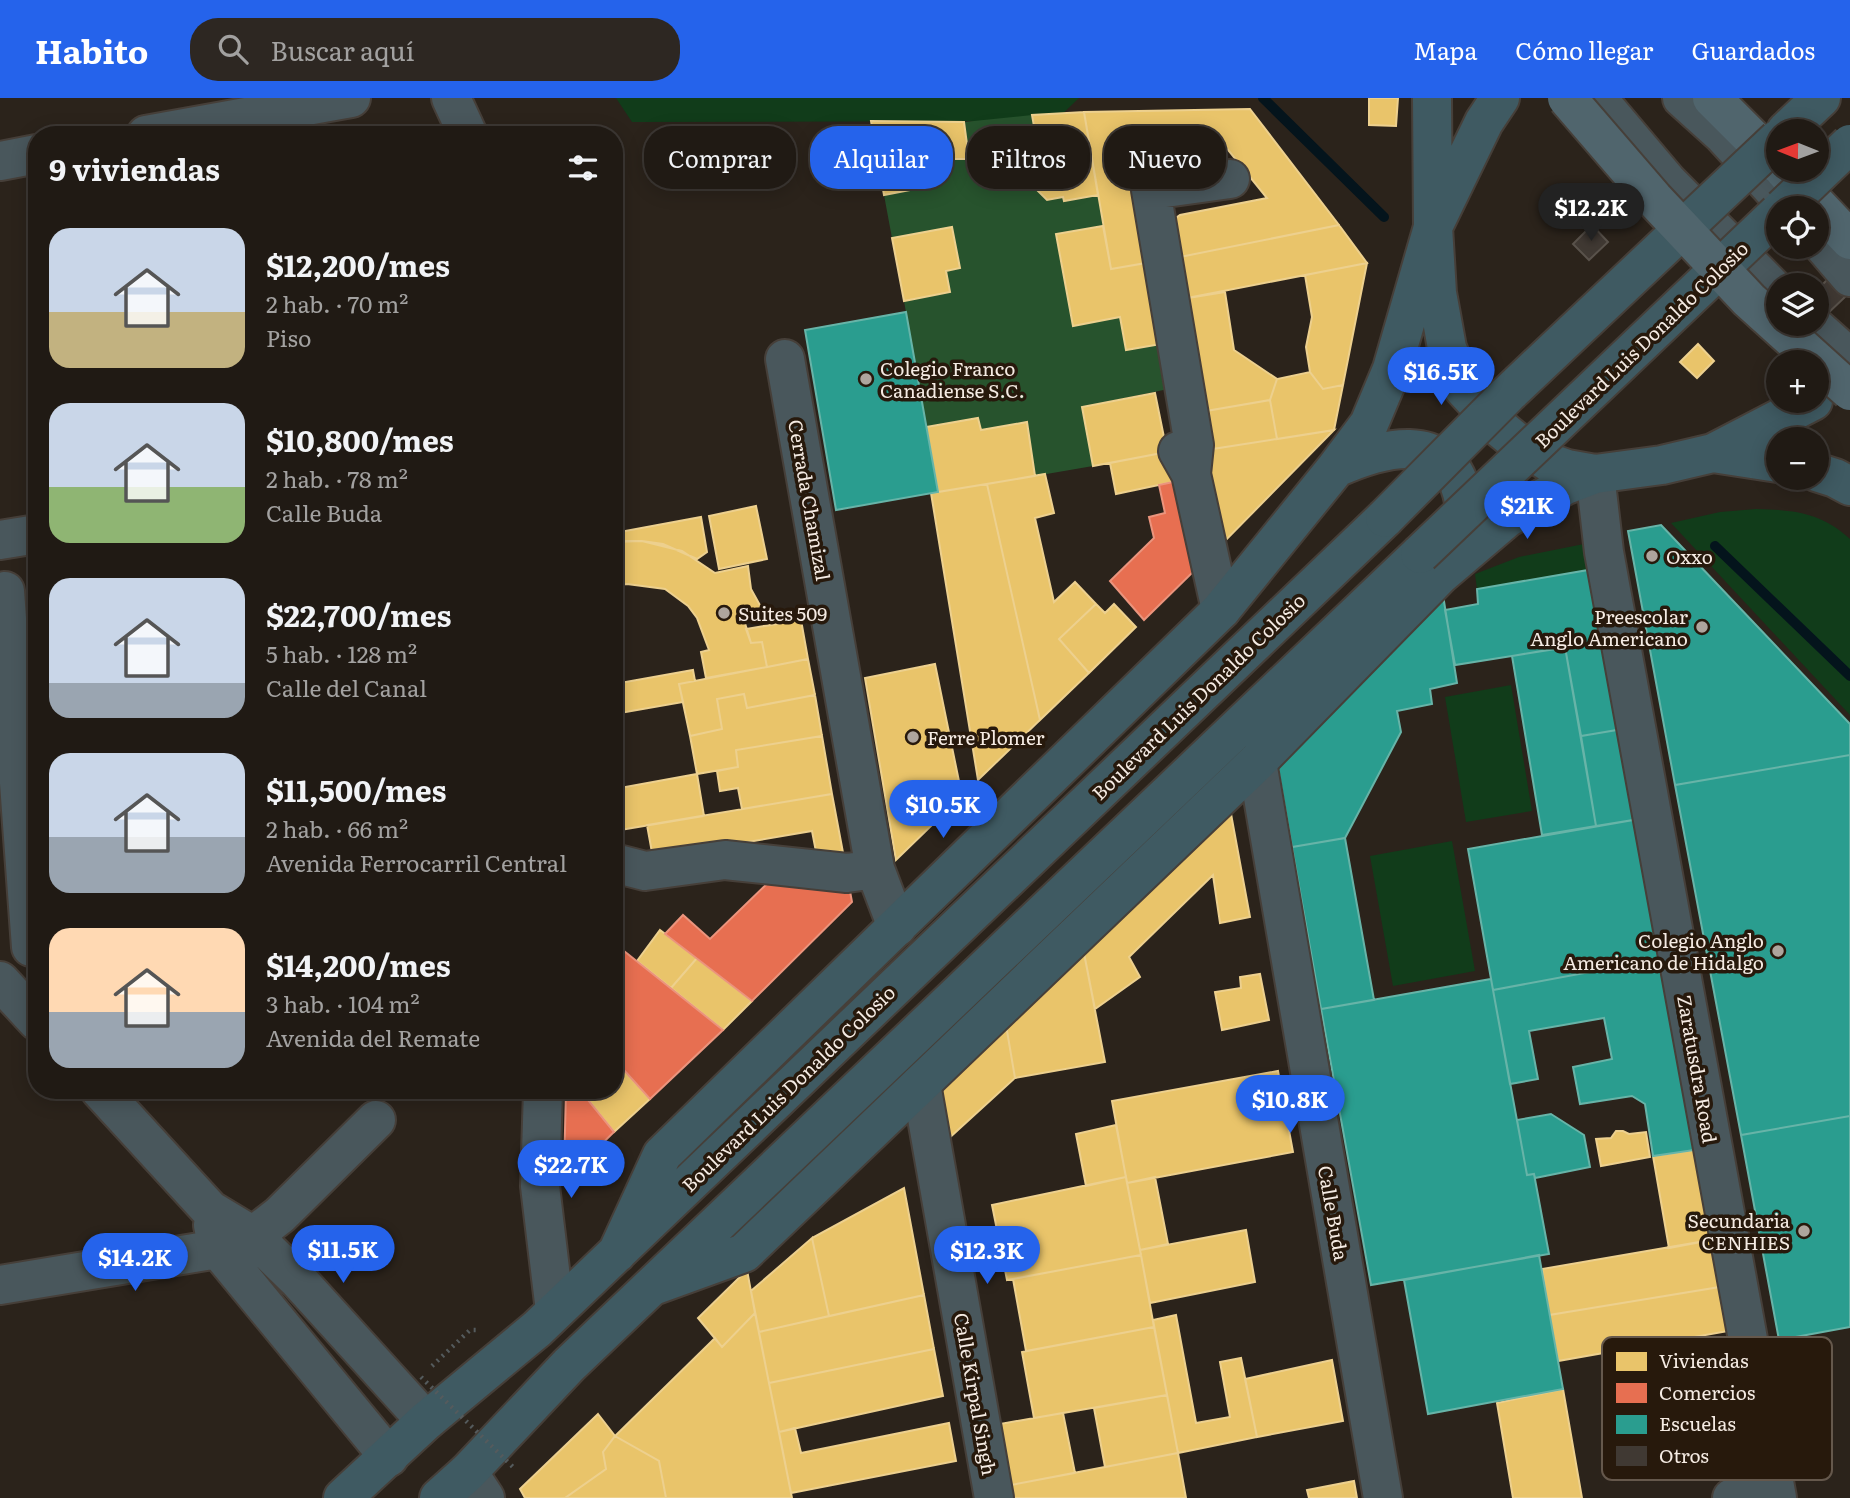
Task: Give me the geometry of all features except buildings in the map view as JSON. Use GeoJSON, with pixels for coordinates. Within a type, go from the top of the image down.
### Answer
{"type":"FeatureCollection","features":[{"type":"Feature","properties":{"kind":"highway"},"geometry":{"type":"LineString","coordinates":[[1567,98],[1654,199],[1749,300],[1850,391]]}},
{"type":"Feature","properties":{"kind":"highway"},"geometry":{"type":"LineString","coordinates":[[1712,98],[1766,152]]}},
{"type":"Feature","properties":{"kind":"highway"},"geometry":{"type":"LineString","coordinates":[[1795,182],[1850,240]]}},
{"type":"Feature","properties":{"kind":"main road"},"geometry":{"type":"LineString","coordinates":[[1432,98],[1433,227],[1437,293],[1447,348],[1463,388],[1500,429],[1518,443],[1550,463],[1595,474]]}},
{"type":"Feature","properties":{"kind":"main road"},"geometry":{"type":"LineString","coordinates":[[1433,227],[1484,122],[1500,98]]}},
{"type":"Feature","properties":{"kind":"main road"},"geometry":{"type":"LineString","coordinates":[[1799,119],[1821,98]]}},
{"type":"Feature","properties":{"kind":"main road"},"geometry":{"type":"LineString","coordinates":[[1796,196],[1850,144]]}},
{"type":"Feature","properties":{"kind":"main road","name":"Boulevard Luis Donaldo Colosio"},"geometry":{"type":"LineString","coordinates":[[343,1498],[426,1422],[537,1329],[1365,537],[1508,394],[1766,150]]}},
{"type":"Feature","properties":{"kind":"main road","name":"Boulevard Luis Donaldo Colosio"},"geometry":{"type":"LineString","coordinates":[[439,1498],[477,1485],[569,1365],[1766,224]]}},
{"type":"Feature","properties":{"kind":"main road","name":"Boulevard Luis Donaldo Colosio"},"geometry":{"type":"LineString","coordinates":[[617,1253],[662,1155],[1221,610],[1336,468],[1369,425],[1392,369],[1433,227]]}},
{"type":"Feature","properties":{"kind":"main road","name":"Boulevard Luis Donaldo Colosio"},"geometry":{"type":"LineString","coordinates":[[1829,389],[1850,373]]}},
{"type":"Feature","properties":{"kind":"main road","name":"Boulevard Luis Donaldo Colosio"},"geometry":{"type":"LineString","coordinates":[[653,1286],[744,1253],[1256,762],[1440,575],[1507,518],[1566,485],[1595,474],[1713,453],[1790,413]]}},
{"type":"Feature","properties":{"kind":"main road"},"geometry":{"type":"LineString","coordinates":[[1336,468],[1366,455],[1396,448],[1425,451],[1450,465],[1459,479],[1464,499],[1462,537],[1440,575]]}},
{"type":"Feature","properties":{"kind":"main road"},"geometry":{"type":"LineString","coordinates":[[1713,453],[1766,461]]}},
{"type":"Feature","properties":{"kind":"main road"},"geometry":{"type":"LineString","coordinates":[[1829,476],[1850,486]]}},
{"type":"Feature","properties":{"kind":"street"},"geometry":{"type":"LineString","coordinates":[[196,126],[351,98]]}},
{"type":"Feature","properties":{"kind":"street"},"geometry":{"type":"LineString","coordinates":[[451,98],[464,126]]}},
{"type":"Feature","properties":{"kind":"street"},"geometry":{"type":"LineString","coordinates":[[1597,98],[1667,181],[1766,281]]}},
{"type":"Feature","properties":{"kind":"street"},"geometry":{"type":"LineString","coordinates":[[1682,98],[1723,135],[1779,196]]}},
{"type":"Feature","properties":{"kind":"street"},"geometry":{"type":"LineString","coordinates":[[0,161],[28,156]]}},
{"type":"Feature","properties":{"kind":"street"},"geometry":{"type":"LineString","coordinates":[[1221,610],[1184,461],[1194,444],[1151,190],[1230,179]]}},
{"type":"Feature","properties":{"kind":"street"},"geometry":{"type":"LineString","coordinates":[[1829,252],[1850,277]]}},
{"type":"Feature","properties":{"kind":"street"},"geometry":{"type":"LineString","coordinates":[[1825,336],[1850,358]]}},
{"type":"Feature","properties":{"kind":"street","name":"Cerrada Chamizal"},"geometry":{"type":"LineString","coordinates":[[785,359],[875,869],[897,927]]}},
{"type":"Feature","properties":{"kind":"street","name":"Zaratusdra Road"},"geometry":{"type":"LineString","coordinates":[[1595,474],[1604,552],[1747,1337]]}},
{"type":"Feature","properties":{"kind":"street"},"geometry":{"type":"LineString","coordinates":[[0,540],[28,535]]}},
{"type":"Feature","properties":{"kind":"street"},"geometry":{"type":"LineString","coordinates":[[5,591],[23,948]]}},
{"type":"Feature","properties":{"kind":"street","name":"Calle Buda"},"geometry":{"type":"LineString","coordinates":[[1256,762],[1383,1498]]}},
{"type":"Feature","properties":{"kind":"street"},"geometry":{"type":"LineString","coordinates":[[623,865],[645,871],[725,860],[847,873],[875,869]]}},
{"type":"Feature","properties":{"kind":"street"},"geometry":{"type":"LineString","coordinates":[[0,981],[28,1011]]}},
{"type":"Feature","properties":{"kind":"street","name":"Calle Kirpal Singh"},"geometry":{"type":"LineString","coordinates":[[921,1084],[994,1498]]}},
{"type":"Feature","properties":{"kind":"street"},"geometry":{"type":"LineString","coordinates":[[108,1099],[210,1210],[253,1236],[299,1281],[426,1422]]}},
{"type":"Feature","properties":{"kind":"street"},"geometry":{"type":"LineString","coordinates":[[542,1099],[540,1186],[555,1311]]}},
{"type":"Feature","properties":{"kind":"street"},"geometry":{"type":"LineString","coordinates":[[0,1285],[218,1249],[253,1236],[280,1215],[376,1120]]}},
{"type":"Feature","properties":{"kind":"street"},"geometry":{"type":"LineString","coordinates":[[210,1210],[218,1249],[389,1457]]}},
{"type":"Feature","properties":{"kind":"street"},"geometry":{"type":"LineString","coordinates":[[1732,1498],[1776,1494]]}},
{"type":"Feature","properties":{"kind":"path"},"geometry":{"type":"LineString","coordinates":[[470,1330],[421,1377],[514,1469]]}},
{"type":"Feature","properties":{"kind":"green space"},"geometry":{"type":"Polygon","coordinates":[[[616,98],[1079,98],[1055,121],[632,122],[616,98]]]}},
{"type":"Feature","properties":{"kind":"green space"},"geometry":{"type":"Polygon","coordinates":[[[1032,115],[1034,126],[967,126],[967,150],[964,122],[1032,115]]]}},
{"type":"Feature","properties":{"kind":"green space"},"geometry":{"type":"Polygon","coordinates":[[[953,159],[967,159],[967,189],[1055,189],[1064,201],[1098,195],[1103,226],[1057,234],[1073,325],[1120,317],[1126,350],[1167,343],[1173,388],[1082,407],[1093,466],[1035,476],[1026,422],[981,430],[978,418],[926,427],[904,301],[946,271],[960,268],[952,227],[892,238],[884,195],[915,189],[953,189],[953,159]]]}},
{"type":"Feature","properties":{"kind":"green space"},"geometry":{"type":"Polygon","coordinates":[[[1756,509],[1806,514],[1828,523],[1850,539],[1850,715],[1671,523],[1720,512],[1756,509]]]}},
{"type":"Feature","properties":{"kind":"green space"},"geometry":{"type":"Polygon","coordinates":[[[1589,543],[1594,569],[1477,589],[1475,574],[1519,557],[1589,543]]]}},
{"type":"Feature","properties":{"kind":"green space"},"geometry":{"type":"Polygon","coordinates":[[[1511,685],[1532,811],[1466,822],[1445,697],[1511,685]]]}},
{"type":"Feature","properties":{"kind":"green space"},"geometry":{"type":"Polygon","coordinates":[[[1452,841],[1475,971],[1393,986],[1370,856],[1452,841]]]}},
{"type":"Feature","properties":{"kind":"waterway"},"geometry":{"type":"LineString","coordinates":[[1263,98],[1384,217]]}},
{"type":"Feature","properties":{"kind":"waterway"},"geometry":{"type":"LineString","coordinates":[[1715,546],[1850,676]]}},
{"type":"Feature","properties":{"kind":"place","name":"Colegio Franco Canadiense S.C."},"geometry":{"type":"Point","coordinates":[866,379]}},
{"type":"Feature","properties":{"kind":"place","name":"Oxxo"},"geometry":{"type":"Point","coordinates":[1652,556]}},
{"type":"Feature","properties":{"kind":"place","name":"Suites 509"},"geometry":{"type":"Point","coordinates":[724,613]}},
{"type":"Feature","properties":{"kind":"place","name":"Preescolar Anglo Americano"},"geometry":{"type":"Point","coordinates":[1702,627]}},
{"type":"Feature","properties":{"kind":"place","name":"Ferre Plomer"},"geometry":{"type":"Point","coordinates":[913,737]}},
{"type":"Feature","properties":{"kind":"place","name":"Colegio Anglo Americano de Hidalgo"},"geometry":{"type":"Point","coordinates":[1778,951]}},
{"type":"Feature","properties":{"kind":"place","name":"Secundaria CENHIES"},"geometry":{"type":"Point","coordinates":[1804,1231]}}]}
